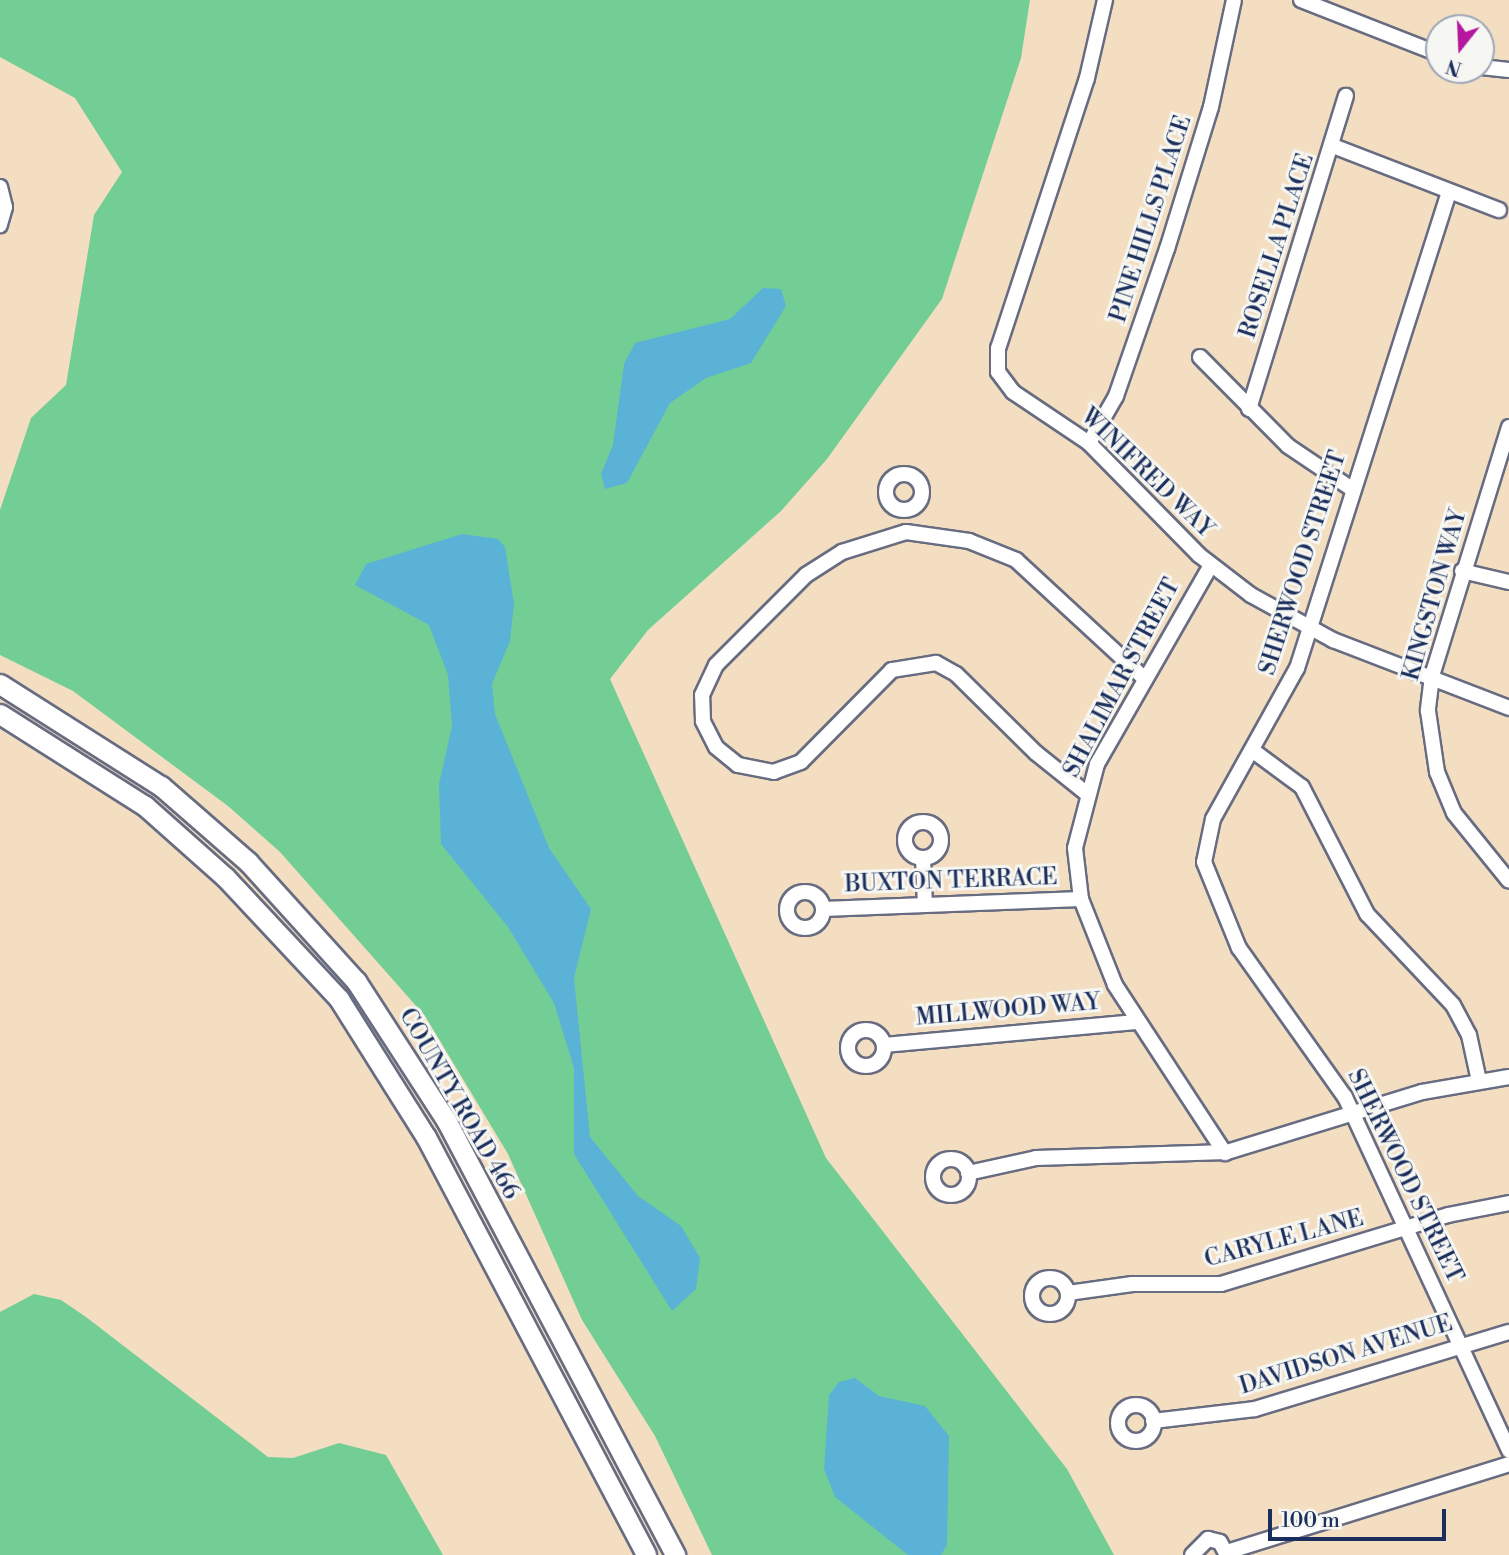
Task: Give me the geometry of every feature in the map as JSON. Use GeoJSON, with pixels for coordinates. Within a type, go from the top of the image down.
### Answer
{"type":"FeatureCollection","features":[{"type":"Feature","properties":{"kind":"main road","name":"COUNTY ROAD 466"},"geometry":{"type":"LineString","coordinates":[[0,684],[91,739],[161,786],[248,862],[356,981],[446,1120],[675,1555]]}},
{"type":"Feature","properties":{"kind":"main road","name":"COUNTY ROAD 466"},"geometry":{"type":"LineString","coordinates":[[0,713],[53,743],[145,806],[215,868],[339,999],[426,1137],[646,1555]]}},
{"type":"Feature","properties":{"kind":"main road"},"geometry":{"type":"LineString","coordinates":[[53,743],[72,733],[91,739]]}},
{"type":"Feature","properties":{"kind":"street","name":"WINIFRED WAY"},"geometry":{"type":"LineString","coordinates":[[1105,0],[1087,78],[996,360],[1013,393],[1089,443],[1211,565],[1309,628],[1509,708]]}},
{"type":"Feature","properties":{"kind":"street","name":"PINE HILLS PLACE"},"geometry":{"type":"LineString","coordinates":[[1089,443],[1116,396],[1167,250],[1214,95],[1234,0]]}},
{"type":"Feature","properties":{"kind":"street"},"geometry":{"type":"LineString","coordinates":[[1301,0],[1425,49]]}},
{"type":"Feature","properties":{"kind":"street","name":"ROSELLA PLACE"},"geometry":{"type":"LineString","coordinates":[[1249,409],[1333,146],[1346,96]]}},
{"type":"Feature","properties":{"kind":"street"},"geometry":{"type":"LineString","coordinates":[[1333,146],[1499,210]]}},
{"type":"Feature","properties":{"kind":"street"},"geometry":{"type":"LineString","coordinates":[[0,187],[5,207],[0,225]]}},
{"type":"Feature","properties":{"kind":"street","name":"SHERWOOD STREET"},"geometry":{"type":"LineString","coordinates":[[1449,192],[1292,680],[1207,835],[1205,877],[1239,948],[1353,1112],[1509,1451]]}},
{"type":"Feature","properties":{"kind":"street"},"geometry":{"type":"LineString","coordinates":[[1200,357],[1249,409],[1312,466],[1352,489]]}},
{"type":"Feature","properties":{"kind":"street","name":"KINGSTON WAY"},"geometry":{"type":"LineString","coordinates":[[1509,427],[1506,445],[1462,571],[1432,676],[1429,734],[1445,794],[1467,835],[1509,881]]}},
{"type":"Feature","properties":{"kind":"street"},"geometry":{"type":"LineString","coordinates":[[905,510],[906,532]]}},
{"type":"Feature","properties":{"kind":"street"},"geometry":{"type":"LineString","coordinates":[[1086,793],[1035,753],[956,674],[925,661],[892,670],[788,768],[749,769],[716,747],[701,708],[716,666],[822,563],[906,532],[969,541],[1016,560],[1145,679]]}},
{"type":"Feature","properties":{"kind":"street","name":"SHALIMAR STREET"},"geometry":{"type":"LineString","coordinates":[[1211,565],[1145,679],[1086,793],[1075,848],[1081,899],[1136,1022],[1214,1128],[1225,1153]]}},
{"type":"Feature","properties":{"kind":"street"},"geometry":{"type":"LineString","coordinates":[[1462,571],[1509,582]]}},
{"type":"Feature","properties":{"kind":"street"},"geometry":{"type":"LineString","coordinates":[[1252,750],[1302,787],[1367,914],[1453,1005],[1469,1035],[1479,1081]]}},
{"type":"Feature","properties":{"kind":"street"},"geometry":{"type":"LineString","coordinates":[[923,858],[925,905]]}},
{"type":"Feature","properties":{"kind":"street","name":"BUXTON TERRACE"},"geometry":{"type":"LineString","coordinates":[[823,909],[1081,899]]}},
{"type":"Feature","properties":{"kind":"street","name":"MILLWOOD WAY"},"geometry":{"type":"LineString","coordinates":[[884,1045],[1136,1022]]}},
{"type":"Feature","properties":{"kind":"street"},"geometry":{"type":"LineString","coordinates":[[968,1173],[1051,1157],[1225,1153],[1353,1112],[1479,1081],[1509,1077]]}},
{"type":"Feature","properties":{"kind":"street","name":"CARYLE LANE"},"geometry":{"type":"LineString","coordinates":[[1068,1293],[1132,1284],[1221,1284],[1406,1228],[1509,1203]]}},
{"type":"Feature","properties":{"kind":"street","name":"DAVIDSON AVENUE"},"geometry":{"type":"LineString","coordinates":[[1153,1420],[1255,1409],[1460,1343],[1509,1332]]}},
{"type":"Feature","properties":{"kind":"street"},"geometry":{"type":"LineString","coordinates":[[1192,1555],[1208,1539],[1227,1553],[1509,1464]]}},
{"type":"Feature","properties":{"kind":"green space"},"geometry":{"type":"Polygon","coordinates":[[[0,0],[1030,0],[1021,58],[942,299],[827,459],[781,511],[648,630],[610,679],[826,1158],[1067,1469],[1114,1555],[712,1555],[655,1436],[582,1320],[508,1154],[425,1016],[280,852],[228,806],[73,691],[0,655],[0,510],[31,418],[66,385],[94,215],[122,172],[75,98],[0,57],[0,0]]]}},
{"type":"Feature","properties":{"kind":"green space"},"geometry":{"type":"Polygon","coordinates":[[[34,1294],[61,1300],[86,1317],[268,1457],[293,1458],[339,1443],[386,1455],[443,1555],[0,1555],[0,1312],[34,1294]]]}},
{"type":"Feature","properties":{"kind":"water"},"geometry":{"type":"Polygon","coordinates":[[[763,288],[781,289],[786,306],[751,363],[706,378],[670,403],[627,483],[605,489],[601,474],[613,445],[624,364],[635,343],[730,319],[763,288]]]}},
{"type":"Feature","properties":{"kind":"water"},"geometry":{"type":"Polygon","coordinates":[[[462,534],[498,539],[505,547],[514,604],[510,641],[492,684],[495,714],[549,848],[591,909],[574,978],[590,1137],[638,1196],[681,1226],[700,1258],[696,1289],[672,1311],[574,1154],[574,1068],[554,1003],[508,927],[441,844],[439,784],[452,726],[448,675],[429,625],[355,585],[366,564],[462,534]]]}},
{"type":"Feature","properties":{"kind":"water"},"geometry":{"type":"Polygon","coordinates":[[[855,1378],[879,1396],[925,1406],[949,1436],[947,1545],[941,1555],[908,1555],[835,1497],[824,1469],[829,1395],[839,1382],[855,1378]]]}}]}
